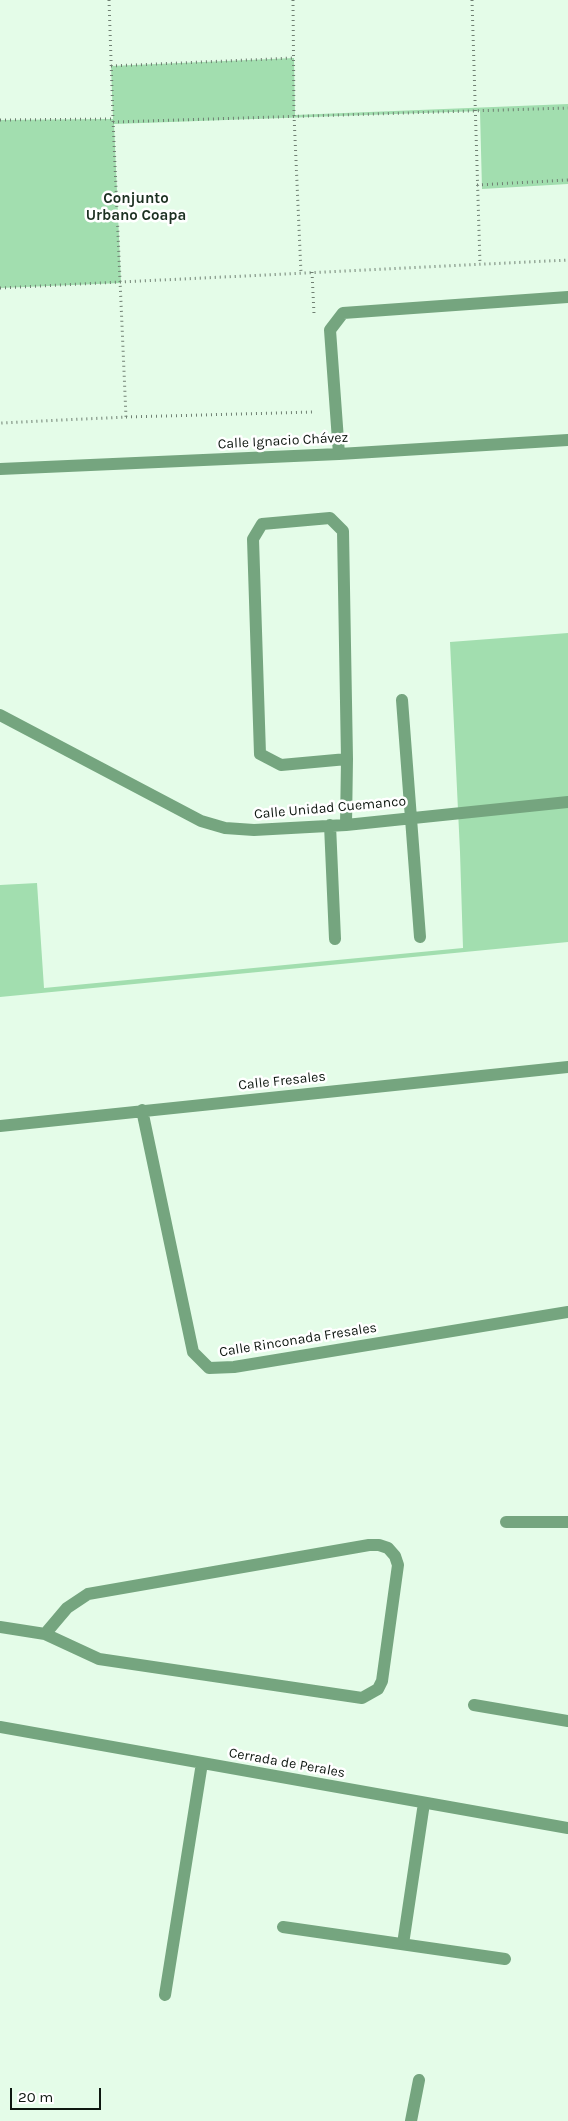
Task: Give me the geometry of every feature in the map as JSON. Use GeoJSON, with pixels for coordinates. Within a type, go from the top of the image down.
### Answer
{"type":"FeatureCollection","features":[{"type":"Feature","properties":{"kind":"street"},"geometry":{"type":"LineString","coordinates":[[339,454],[330,330],[343,313],[568,297]]}},
{"type":"Feature","properties":{"kind":"street","name":"Calle Ignacio Chávez"},"geometry":{"type":"LineString","coordinates":[[0,469],[339,454],[568,440]]}},
{"type":"Feature","properties":{"kind":"street"},"geometry":{"type":"LineString","coordinates":[[346,824],[347,759],[343,531],[330,518],[262,524],[253,539],[260,754],[281,765],[347,759]]}},
{"type":"Feature","properties":{"kind":"street"},"geometry":{"type":"LineString","coordinates":[[402,700],[420,937]]}},
{"type":"Feature","properties":{"kind":"street","name":"Calle Unidad Cuemanco"},"geometry":{"type":"LineString","coordinates":[[0,715],[201,821],[226,828],[254,830],[346,824],[568,802]]}},
{"type":"Feature","properties":{"kind":"street"},"geometry":{"type":"LineString","coordinates":[[330,825],[335,939]]}},
{"type":"Feature","properties":{"kind":"street","name":"Calle Fresales"},"geometry":{"type":"LineString","coordinates":[[0,1126],[568,1067]]}},
{"type":"Feature","properties":{"kind":"street","name":"Calle Rinconada Fresales"},"geometry":{"type":"LineString","coordinates":[[142,1110],[193,1352],[209,1368],[234,1367],[568,1312]]}},
{"type":"Feature","properties":{"kind":"street"},"geometry":{"type":"LineString","coordinates":[[506,1522],[568,1522]]}},
{"type":"Feature","properties":{"kind":"street"},"geometry":{"type":"LineString","coordinates":[[0,1626],[45,1634],[99,1659],[362,1698],[378,1689],[382,1681],[398,1565],[395,1556],[388,1548],[379,1545],[369,1545],[88,1594],[67,1608],[45,1634]]}},
{"type":"Feature","properties":{"kind":"street"},"geometry":{"type":"LineString","coordinates":[[474,1706],[568,1721]]}},
{"type":"Feature","properties":{"kind":"street","name":"Cerrada de Perales"},"geometry":{"type":"LineString","coordinates":[[0,1727],[568,1828]]}},
{"type":"Feature","properties":{"kind":"street"},"geometry":{"type":"LineString","coordinates":[[165,1995],[202,1763]]}},
{"type":"Feature","properties":{"kind":"street"},"geometry":{"type":"LineString","coordinates":[[403,1944],[424,1803]]}},
{"type":"Feature","properties":{"kind":"street"},"geometry":{"type":"LineString","coordinates":[[283,1927],[506,1959]]}},
{"type":"Feature","properties":{"kind":"street"},"geometry":{"type":"LineString","coordinates":[[411,2121],[419,2080]]}},
{"type":"Feature","properties":{"kind":"path"},"geometry":{"type":"LineString","coordinates":[[109,0],[126,417]]}},
{"type":"Feature","properties":{"kind":"path"},"geometry":{"type":"LineString","coordinates":[[293,0],[294,115],[300,273]]}},
{"type":"Feature","properties":{"kind":"path"},"geometry":{"type":"LineString","coordinates":[[472,0],[480,264]]}},
{"type":"Feature","properties":{"kind":"path"},"geometry":{"type":"LineString","coordinates":[[111,66],[294,58]]}},
{"type":"Feature","properties":{"kind":"path"},"geometry":{"type":"LineString","coordinates":[[0,120],[113,121],[568,108]]}},
{"type":"Feature","properties":{"kind":"path"},"geometry":{"type":"LineString","coordinates":[[477,185],[568,180]]}},
{"type":"Feature","properties":{"kind":"path"},"geometry":{"type":"LineString","coordinates":[[0,288],[568,260]]}},
{"type":"Feature","properties":{"kind":"path"},"geometry":{"type":"LineString","coordinates":[[312,272],[314,319]]}},
{"type":"Feature","properties":{"kind":"path"},"geometry":{"type":"LineString","coordinates":[[0,423],[126,417],[318,412],[317,403]]}},
{"type":"Feature","properties":{"kind":"green space"},"geometry":{"type":"Polygon","coordinates":[[[294,58],[295,115],[568,104],[568,184],[482,189],[480,111],[114,124],[121,283],[0,288],[0,120],[113,119],[111,66],[294,58]]]}},
{"type":"Feature","properties":{"kind":"green space"},"geometry":{"type":"Polygon","coordinates":[[[568,633],[568,942],[0,997],[0,885],[37,883],[44,988],[463,948],[450,642],[568,633]]]}},
{"type":"Feature","properties":{"kind":"district","name":"Conjunto Urbano Coapa"},"geometry":{"type":"Point","coordinates":[136,208]}}]}
